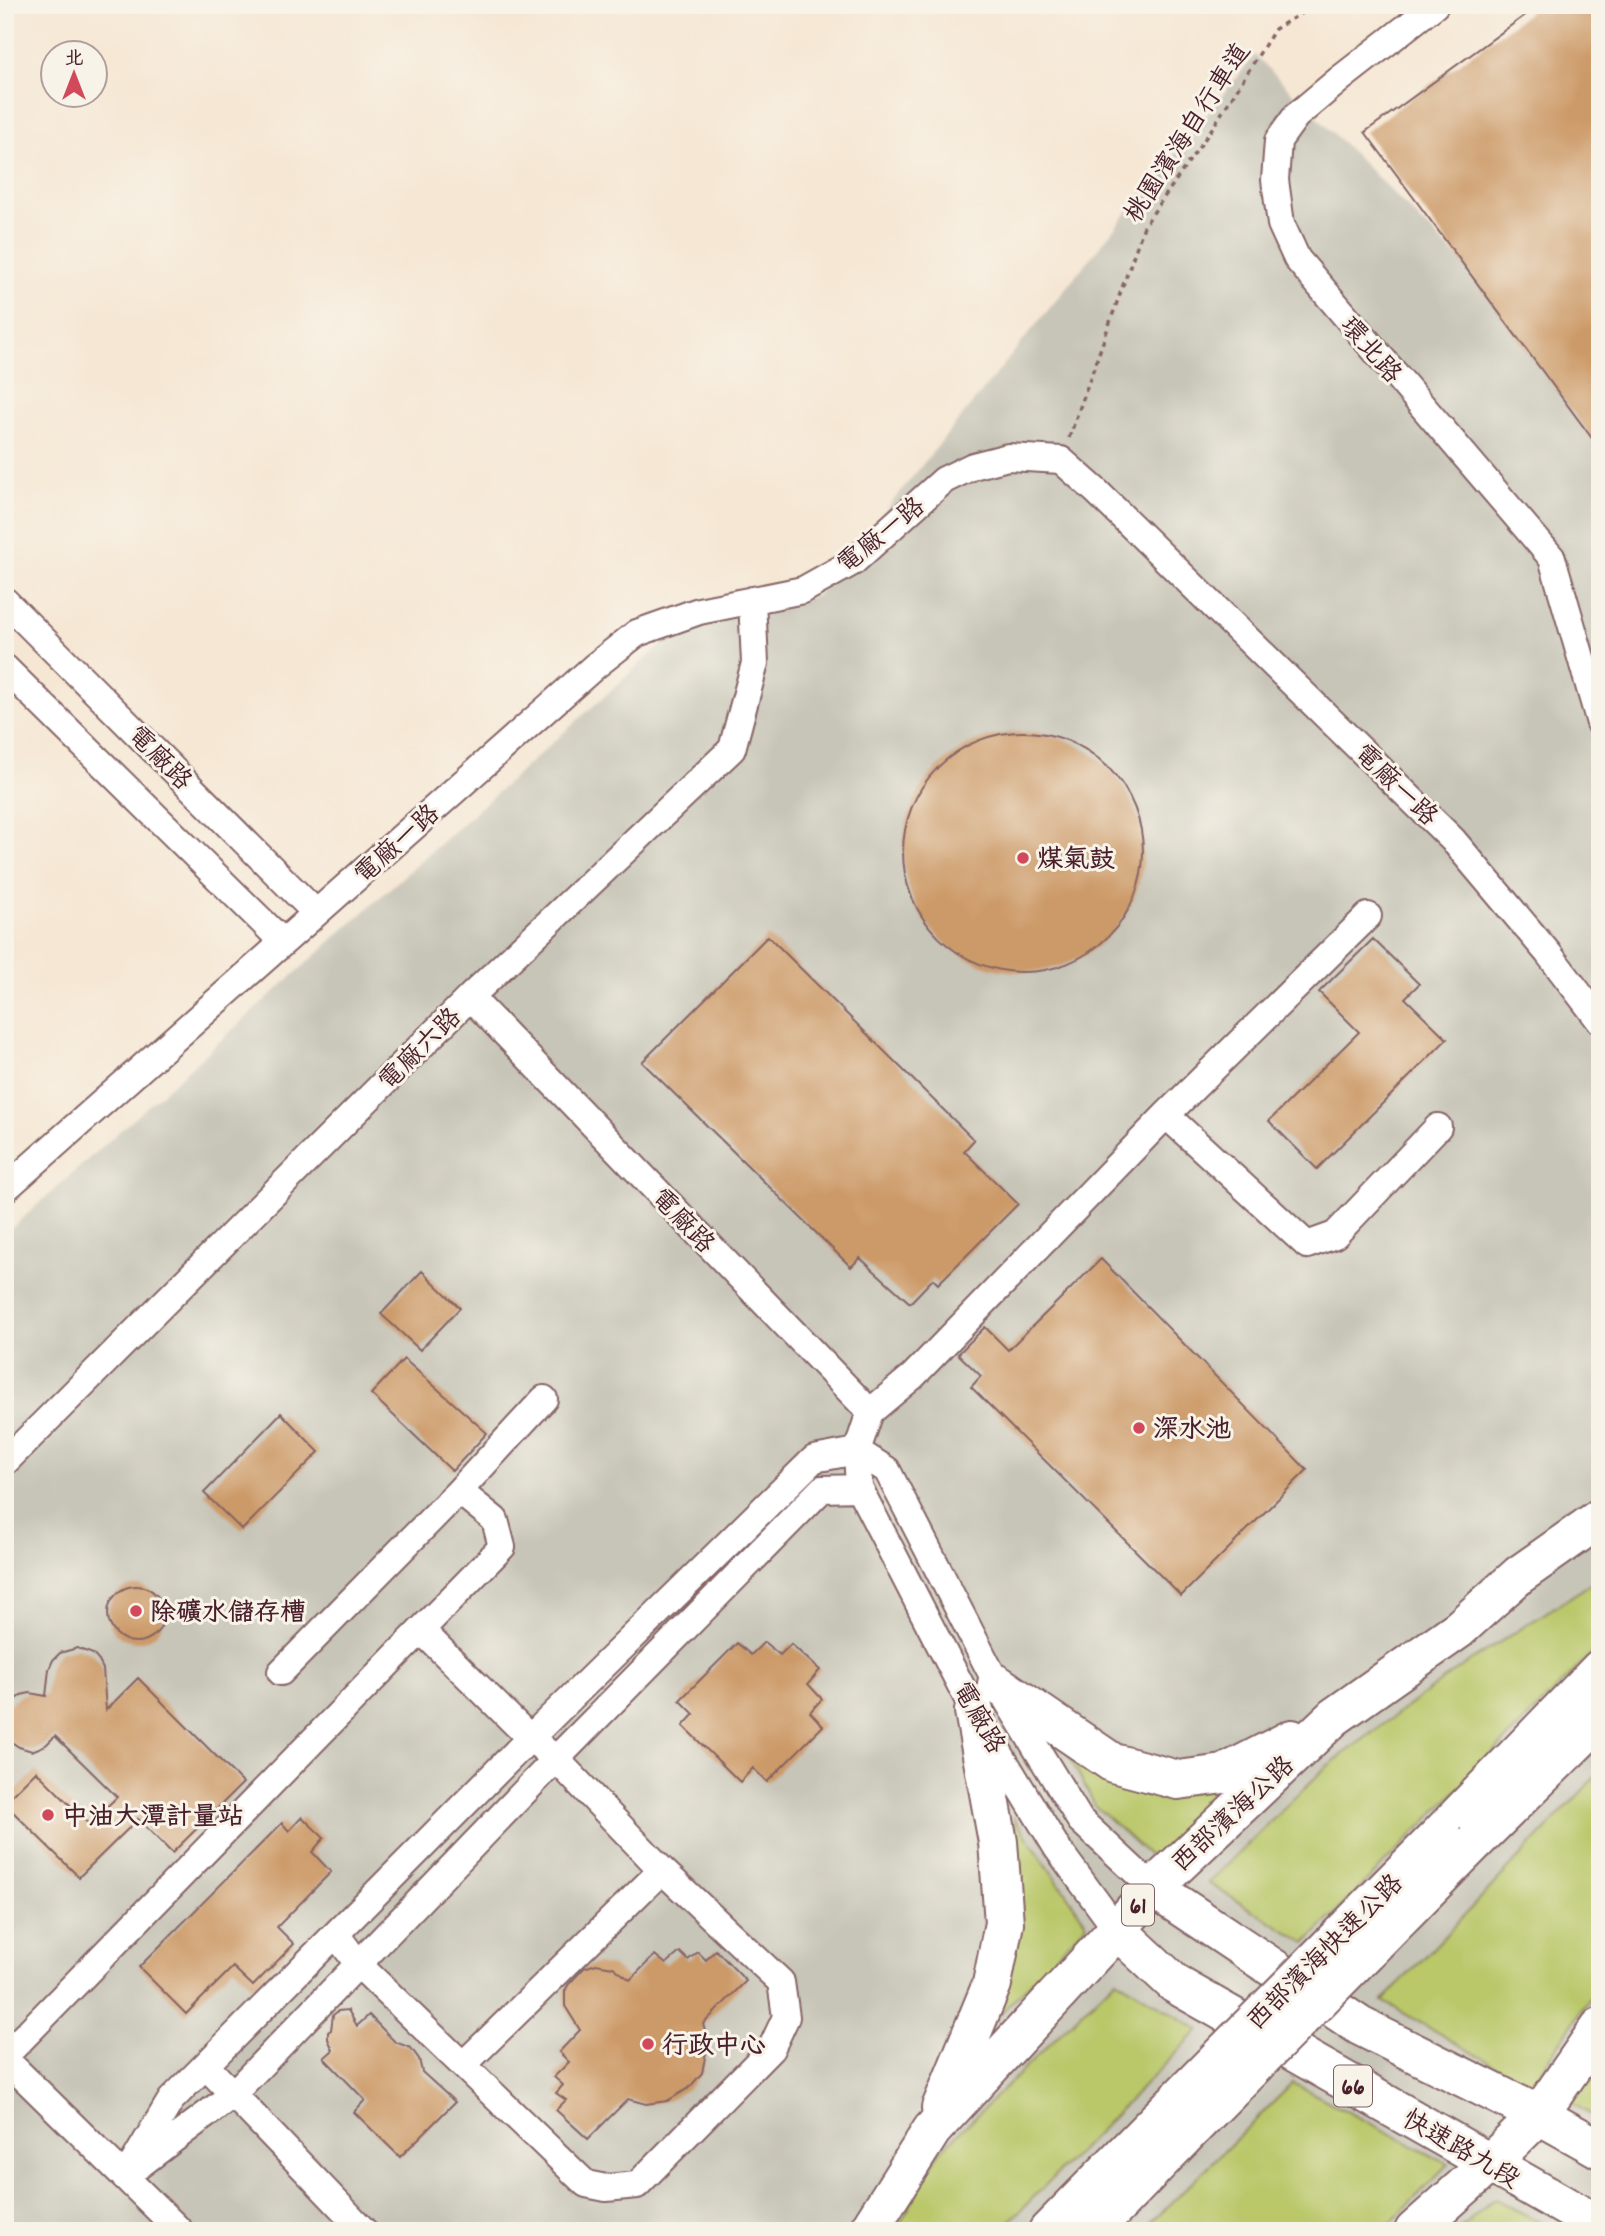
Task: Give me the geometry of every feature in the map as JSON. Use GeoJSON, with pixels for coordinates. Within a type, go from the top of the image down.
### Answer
{"type":"FeatureCollection","features":[{"type":"Feature","properties":{"kind":"main road","name":"西部濱海公路"},"geometry":{"type":"LineString","coordinates":[[868,2231],[932,2130],[1153,1888],[1334,1717],[1459,1629],[1520,1575],[1600,1518]]}},
{"type":"Feature","properties":{"kind":"main road","name":"西部濱海快速公路"},"geometry":{"type":"LineString","coordinates":[[1048,2231],[1170,2129],[1458,1837],[1600,1669]]}},
{"type":"Feature","properties":{"kind":"main road"},"geometry":{"type":"LineString","coordinates":[[985,1697],[1112,1763],[1178,1780],[1224,1774],[1334,1717]]}},
{"type":"Feature","properties":{"kind":"main road"},"geometry":{"type":"LineString","coordinates":[[932,2130],[992,1984],[1004,1923],[985,1697]]}},
{"type":"Feature","properties":{"kind":"main road","name":"西部濱海快速公路"},"geometry":{"type":"LineString","coordinates":[[1458,1837],[1600,1719]]}},
{"type":"Feature","properties":{"kind":"main road","name":"66"},"geometry":{"type":"LineString","coordinates":[[1153,1888],[1360,2026],[1539,2115],[1600,2149]]}},
{"type":"Feature","properties":{"kind":"main road","name":"快速路九段"},"geometry":{"type":"LineString","coordinates":[[1117,1930],[1175,1984],[1600,2226]]}},
{"type":"Feature","properties":{"kind":"main road"},"geometry":{"type":"LineString","coordinates":[[1413,2231],[1489,2164],[1539,2115],[1600,2027]]}},
{"type":"Feature","properties":{"kind":"main road","name":"西部濱海快速公路"},"geometry":{"type":"LineString","coordinates":[[1093,2231],[1170,2129]]}},
{"type":"Feature","properties":{"kind":"street","name":"環北路"},"geometry":{"type":"LineString","coordinates":[[1436,5],[1296,116],[1278,141],[1275,180],[1281,224],[1297,259],[1552,558],[1600,723]]}},
{"type":"Feature","properties":{"kind":"street","name":"電廠一路"},"geometry":{"type":"LineString","coordinates":[[5,1189],[595,666],[638,633],[699,611],[803,590],[853,562],[944,481],[973,466],[1008,457],[1061,460],[1096,491],[1453,840],[1548,953],[1600,1021]]}},
{"type":"Feature","properties":{"kind":"street","name":"電廠六路"},"geometry":{"type":"LineString","coordinates":[[5,1462],[470,998],[733,749],[755,663],[752,600]]}},
{"type":"Feature","properties":{"kind":"street","name":"電廠路"},"geometry":{"type":"LineString","coordinates":[[5,601],[316,914]]}},
{"type":"Feature","properties":{"kind":"street","name":"電廠路"},"geometry":{"type":"LineString","coordinates":[[5,668],[283,942]]}},
{"type":"Feature","properties":{"kind":"street"},"geometry":{"type":"LineString","coordinates":[[870,1412],[913,1376],[1166,1115],[1368,916]]}},
{"type":"Feature","properties":{"kind":"street","name":"電廠路"},"geometry":{"type":"LineString","coordinates":[[470,998],[870,1412],[857,1451],[859,1488],[985,1697],[1080,1820],[1153,1888]]}},
{"type":"Feature","properties":{"kind":"street"},"geometry":{"type":"LineString","coordinates":[[1166,1115],[1307,1245],[1335,1235],[1438,1127]]}},
{"type":"Feature","properties":{"kind":"street"},"geometry":{"type":"LineString","coordinates":[[281,1672],[459,1491],[544,1399]]}},
{"type":"Feature","properties":{"kind":"street","name":"電廠路"},"geometry":{"type":"LineString","coordinates":[[857,1451],[887,1470],[985,1697],[1057,1847],[1117,1930]]}},
{"type":"Feature","properties":{"kind":"street"},"geometry":{"type":"LineString","coordinates":[[125,2177],[171,2101],[530,1738],[814,1459],[857,1451]]}},
{"type":"Feature","properties":{"kind":"street"},"geometry":{"type":"LineString","coordinates":[[125,2177],[232,2095],[556,1759],[822,1489],[859,1488]]}},
{"type":"Feature","properties":{"kind":"street"},"geometry":{"type":"LineString","coordinates":[[180,2231],[5,2057],[502,1547],[495,1520],[459,1491]]}},
{"type":"Feature","properties":{"kind":"street"},"geometry":{"type":"LineString","coordinates":[[336,1934],[358,1964],[586,2184],[606,2188],[636,2185],[771,2049],[786,2017],[781,1982],[662,1870],[556,1759],[530,1738],[421,1630]]}},
{"type":"Feature","properties":{"kind":"street"},"geometry":{"type":"LineString","coordinates":[[463,2066],[662,1870]]}},
{"type":"Feature","properties":{"kind":"street"},"geometry":{"type":"LineString","coordinates":[[206,2066],[364,2231]]}},
{"type":"Feature","properties":{"kind":"path","name":"桃園濱海自行車道"},"geometry":{"type":"LineString","coordinates":[[1061,460],[1144,226],[1213,127],[1275,29],[1315,5]]}},
{"type":"Feature","properties":{"kind":"shaded area"},"geometry":{"type":"Polygon","coordinates":[[[1255,55],[1600,401],[1600,2231],[5,2231],[5,1234],[687,622],[816,596],[1255,55]]]}},
{"type":"Feature","properties":{"kind":"green space"},"geometry":{"type":"Polygon","coordinates":[[[1600,1578],[1600,1645],[1306,1943],[1208,1883],[1326,1767],[1458,1669],[1600,1578]]]}},
{"type":"Feature","properties":{"kind":"green space"},"geometry":{"type":"Polygon","coordinates":[[[1064,1746],[1229,1781],[1154,1860],[1095,1806],[1064,1746]]]}},
{"type":"Feature","properties":{"kind":"green space"},"geometry":{"type":"Polygon","coordinates":[[[1600,1772],[1600,1983],[1530,2086],[1383,2001],[1600,1772]]]}},
{"type":"Feature","properties":{"kind":"green space"},"geometry":{"type":"Polygon","coordinates":[[[1014,1818],[1087,1924],[995,2019],[1017,1871],[1014,1818]]]}},
{"type":"Feature","properties":{"kind":"green space"},"geometry":{"type":"Polygon","coordinates":[[[1116,1979],[1199,2030],[1000,2231],[896,2231],[940,2151],[1116,1979]]]}},
{"type":"Feature","properties":{"kind":"green space"},"geometry":{"type":"Polygon","coordinates":[[[1600,2059],[1600,2119],[1571,2103],[1600,2059]]]}},
{"type":"Feature","properties":{"kind":"green space"},"geometry":{"type":"Polygon","coordinates":[[[1293,2083],[1448,2164],[1383,2231],[1143,2231],[1293,2083]]]}},
{"type":"Feature","properties":{"kind":"green space"},"geometry":{"type":"Polygon","coordinates":[[[1495,2199],[1557,2231],[1457,2231],[1495,2199]]]}},
{"type":"Feature","properties":{"kind":"building"},"geometry":{"type":"Polygon","coordinates":[[[1539,5],[1600,5],[1600,449],[1365,132],[1539,5]]]}},
{"type":"Feature","properties":{"kind":"building","name":"煤氣鼓"},"geometry":{"type":"Polygon","coordinates":[[[1023,732],[1069,742],[1108,767],[1133,806],[1143,852],[1133,898],[1108,937],[1069,962],[1023,972],[977,962],[938,937],[913,898],[903,852],[913,806],[938,767],[977,742],[1023,732]]]}},
{"type":"Feature","properties":{"kind":"building"},"geometry":{"type":"Polygon","coordinates":[[[768,936],[974,1140],[964,1151],[1018,1204],[938,1284],[933,1279],[910,1303],[860,1258],[851,1267],[642,1062],[768,936]]]}},
{"type":"Feature","properties":{"kind":"building"},"geometry":{"type":"Polygon","coordinates":[[[1373,939],[1419,984],[1405,998],[1447,1039],[1317,1169],[1269,1121],[1359,1032],[1319,992],[1373,939]]]}},
{"type":"Feature","properties":{"kind":"building","name":"深水池"},"geometry":{"type":"Polygon","coordinates":[[[1101,1259],[1307,1470],[1181,1596],[971,1387],[981,1376],[958,1354],[985,1327],[1008,1350],[1101,1259]]]}},
{"type":"Feature","properties":{"kind":"building"},"geometry":{"type":"Polygon","coordinates":[[[422,1271],[460,1308],[420,1350],[381,1314],[422,1271]]]}},
{"type":"Feature","properties":{"kind":"building"},"geometry":{"type":"Polygon","coordinates":[[[404,1359],[487,1433],[452,1471],[371,1394],[404,1359]]]}},
{"type":"Feature","properties":{"kind":"building"},"geometry":{"type":"Polygon","coordinates":[[[281,1413],[319,1452],[242,1530],[204,1493],[281,1413]]]}},
{"type":"Feature","properties":{"kind":"building","name":"除礦水儲存槽"},"geometry":{"type":"Polygon","coordinates":[[[136,1586],[147,1588],[156,1594],[162,1603],[162,1625],[156,1634],[147,1640],[136,1642],[125,1640],[116,1634],[110,1625],[108,1614],[110,1603],[116,1594],[125,1588],[136,1586]]]}},
{"type":"Feature","properties":{"kind":"building"},"geometry":{"type":"Polygon","coordinates":[[[764,1642],[780,1655],[791,1644],[820,1670],[808,1684],[822,1699],[810,1712],[823,1726],[767,1782],[753,1768],[740,1782],[683,1726],[694,1714],[680,1700],[737,1643],[751,1655],[764,1642]]]}},
{"type":"Feature","properties":{"kind":"building"},"geometry":{"type":"Polygon","coordinates":[[[77,1648],[93,1654],[103,1669],[106,1710],[138,1678],[243,1783],[172,1853],[138,1819],[79,1877],[5,1804],[36,1771],[89,1824],[117,1797],[55,1736],[46,1745],[32,1751],[19,1747],[5,1734],[7,1706],[21,1695],[30,1693],[46,1696],[49,1669],[53,1660],[60,1653],[77,1648]]]}},
{"type":"Feature","properties":{"kind":"building"},"geometry":{"type":"Polygon","coordinates":[[[302,1817],[324,1838],[312,1852],[331,1872],[277,1927],[294,1944],[253,1986],[233,1967],[186,2014],[139,1967],[282,1823],[289,1831],[302,1817]]]}},
{"type":"Feature","properties":{"kind":"building","name":"行政中心"},"geometry":{"type":"Polygon","coordinates":[[[716,1950],[746,1981],[703,2024],[708,2042],[702,2073],[689,2088],[667,2101],[646,2104],[628,2099],[588,2139],[556,2110],[566,2100],[556,2093],[563,2085],[554,2077],[569,2062],[559,2052],[580,2030],[565,2006],[565,1991],[568,1985],[584,1968],[596,1964],[613,1967],[630,1980],[655,1955],[666,1964],[680,1952],[688,1960],[698,1952],[706,1960],[716,1950]]]}},
{"type":"Feature","properties":{"kind":"building"},"geometry":{"type":"Polygon","coordinates":[[[348,2010],[357,2026],[369,2015],[395,2042],[411,2048],[419,2059],[422,2072],[455,2102],[400,2157],[354,2112],[365,2100],[324,2058],[333,2050],[328,2032],[331,2030],[333,2015],[338,2011],[348,2010]]]}},
{"type":"Feature","properties":{"kind":"place","name":"煤氣鼓"},"geometry":{"type":"Point","coordinates":[1023,858]}},
{"type":"Feature","properties":{"kind":"place","name":"深水池"},"geometry":{"type":"Point","coordinates":[1139,1428]}},
{"type":"Feature","properties":{"kind":"place","name":"除礦水儲存槽"},"geometry":{"type":"Point","coordinates":[136,1611]}},
{"type":"Feature","properties":{"kind":"place","name":"中油大潭計量站"},"geometry":{"type":"Point","coordinates":[48,1815]}},
{"type":"Feature","properties":{"kind":"place","name":"行政中心"},"geometry":{"type":"Point","coordinates":[648,2044]}}]}
